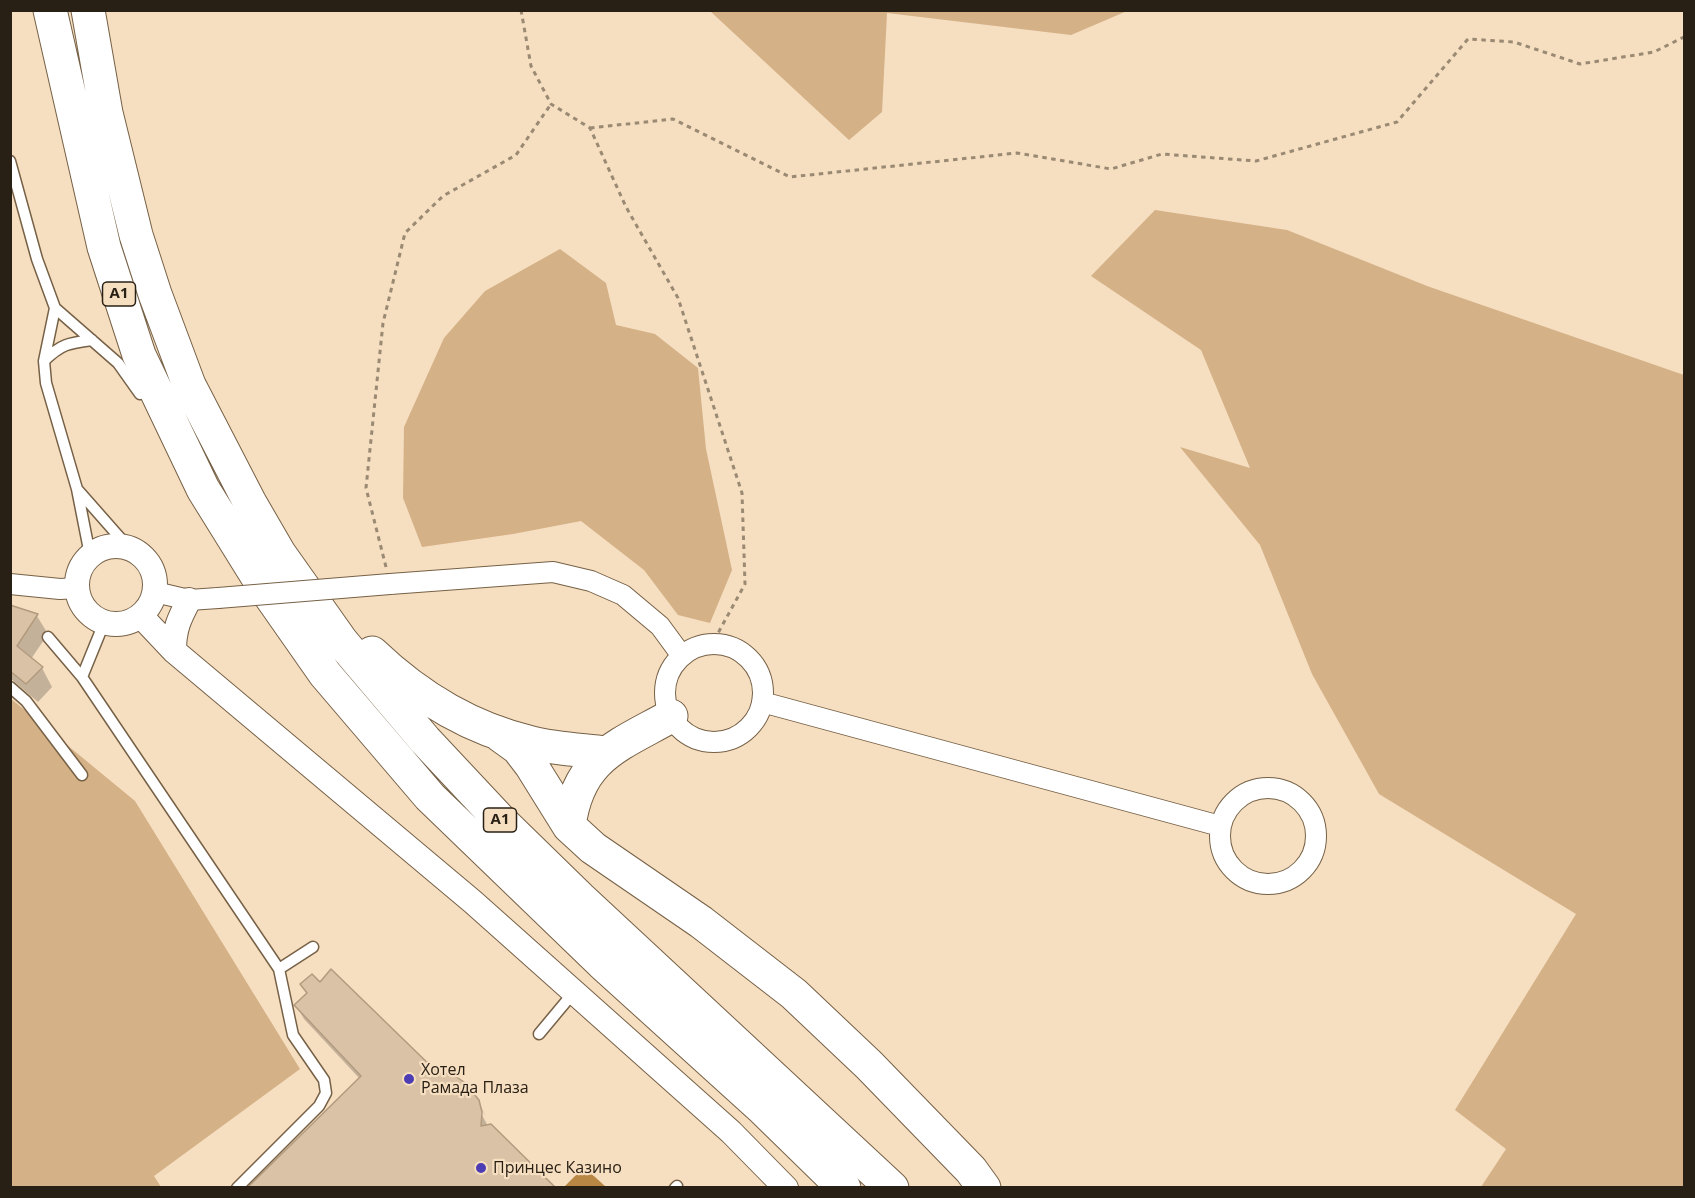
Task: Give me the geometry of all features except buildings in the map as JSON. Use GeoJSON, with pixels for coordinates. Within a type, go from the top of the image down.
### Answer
{"type":"FeatureCollection","features":[{"type":"Feature","properties":{"kind":"highway","name":"A1"},"geometry":{"type":"LineString","coordinates":[[50,10],[104,247],[140,355],[203,489],[244,558],[325,674],[430,797],[602,963],[762,1107],[844,1188]]}},
{"type":"Feature","properties":{"kind":"highway","name":"A1"},"geometry":{"type":"LineString","coordinates":[[90,17],[106,113],[136,235],[189,385],[250,503],[279,553],[342,642],[425,740],[499,819],[580,898],[892,1188]]}},
{"type":"Feature","properties":{"kind":"highway"},"geometry":{"type":"LineString","coordinates":[[189,385],[214,419],[276,531],[347,629],[386,667],[455,715],[500,735],[534,744],[606,753]]}},
{"type":"Feature","properties":{"kind":"highway"},"geometry":{"type":"LineString","coordinates":[[569,826],[571,807],[590,769],[606,753],[671,716]]}},
{"type":"Feature","properties":{"kind":"highway"},"geometry":{"type":"LineString","coordinates":[[500,735],[518,748],[531,765],[569,826],[593,848],[701,922],[794,994],[869,1065],[971,1170],[984,1188]]}},
{"type":"Feature","properties":{"kind":"street"},"geometry":{"type":"LineString","coordinates":[[116,546],[129,548],[141,555],[150,565],[155,578],[155,592],[148,609],[141,616],[124,624],[105,623],[94,618],[85,610],[79,599],[78,576],[82,564],[90,555],[102,548],[116,546]]}},
{"type":"Feature","properties":{"kind":"street"},"geometry":{"type":"LineString","coordinates":[[155,592],[189,600],[553,572],[591,581],[623,596],[660,626],[682,656]]}},
{"type":"Feature","properties":{"kind":"street"},"geometry":{"type":"LineString","coordinates":[[10,584],[60,589],[77,588]]}},
{"type":"Feature","properties":{"kind":"street"},"geometry":{"type":"LineString","coordinates":[[174,651],[174,632],[179,617],[189,600]]}},
{"type":"Feature","properties":{"kind":"street"},"geometry":{"type":"LineString","coordinates":[[141,616],[174,651],[473,902],[731,1132],[786,1188]]}},
{"type":"Feature","properties":{"kind":"street"},"geometry":{"type":"LineString","coordinates":[[712,644],[727,645],[740,651],[759,673],[763,688],[762,702],[757,716],[748,728],[736,737],[722,741],[706,741],[680,728],[671,716],[666,700],[666,684],[672,668],[682,656],[696,647],[712,644]]}},
{"type":"Feature","properties":{"kind":"street"},"geometry":{"type":"LineString","coordinates":[[762,702],[1220,826]]}},
{"type":"Feature","properties":{"kind":"street"},"geometry":{"type":"LineString","coordinates":[[1269,788],[1286,791],[1300,800],[1310,813],[1316,829],[1315,846],[1310,860],[1300,872],[1288,880],[1273,884],[1258,884],[1244,879],[1232,869],[1223,856],[1219,842],[1220,826],[1226,811],[1237,798],[1252,790],[1269,788]]}},
{"type":"Feature","properties":{"kind":"lane"},"geometry":{"type":"LineString","coordinates":[[10,161],[37,259],[55,308],[118,363],[145,402]]}},
{"type":"Feature","properties":{"kind":"lane"},"geometry":{"type":"LineString","coordinates":[[55,308],[44,361],[46,383],[77,489],[90,555]]}},
{"type":"Feature","properties":{"kind":"lane"},"geometry":{"type":"LineString","coordinates":[[44,361],[56,349],[70,343],[92,340]]}},
{"type":"Feature","properties":{"kind":"lane"},"geometry":{"type":"LineString","coordinates":[[182,473],[201,509],[244,558]]}},
{"type":"Feature","properties":{"kind":"lane"},"geometry":{"type":"LineString","coordinates":[[77,489],[129,548]]}},
{"type":"Feature","properties":{"kind":"lane"},"geometry":{"type":"LineString","coordinates":[[82,677],[105,623]]}},
{"type":"Feature","properties":{"kind":"lane"},"geometry":{"type":"LineString","coordinates":[[48,637],[82,677],[279,969],[293,1035],[324,1080],[326,1093],[319,1107],[237,1188]]}},
{"type":"Feature","properties":{"kind":"lane"},"geometry":{"type":"LineString","coordinates":[[10,687],[26,701],[82,775]]}},
{"type":"Feature","properties":{"kind":"lane"},"geometry":{"type":"LineString","coordinates":[[279,969],[314,947]]}},
{"type":"Feature","properties":{"kind":"lane"},"geometry":{"type":"LineString","coordinates":[[539,1034],[574,992]]}},
{"type":"Feature","properties":{"kind":"path"},"geometry":{"type":"LineString","coordinates":[[520,10],[531,66],[550,104],[590,128],[626,207],[678,298],[742,493],[744,585],[712,644]]}},
{"type":"Feature","properties":{"kind":"path"},"geometry":{"type":"LineString","coordinates":[[590,128],[674,119],[790,177],[1017,153],[1111,169],[1162,154],[1256,161],[1397,122],[1468,39],[1514,42],[1580,64],[1654,52],[1684,37]]}},
{"type":"Feature","properties":{"kind":"path"},"geometry":{"type":"LineString","coordinates":[[390,584],[366,488],[383,323],[405,233],[443,196],[516,155],[550,104]]}},
{"type":"Feature","properties":{"kind":"shaded area"},"geometry":{"type":"Polygon","coordinates":[[[710,11],[1127,11],[1071,35],[887,13],[882,112],[849,140],[710,11]]]}},
{"type":"Feature","properties":{"kind":"shaded area"},"geometry":{"type":"Polygon","coordinates":[[[1155,210],[1287,230],[1427,286],[1684,375],[1684,1187],[1481,1187],[1506,1149],[1455,1110],[1576,914],[1379,794],[1312,674],[1260,545],[1180,447],[1250,468],[1201,350],[1091,276],[1155,210]]]}},
{"type":"Feature","properties":{"kind":"shaded area"},"geometry":{"type":"Polygon","coordinates":[[[560,249],[606,283],[616,325],[655,334],[698,368],[706,449],[732,570],[710,623],[678,615],[644,570],[581,521],[513,534],[422,547],[403,498],[404,427],[444,338],[485,291],[560,249]]]}},
{"type":"Feature","properties":{"kind":"shaded area"},"geometry":{"type":"Polygon","coordinates":[[[10,698],[135,801],[300,1069],[154,1176],[161,1187],[11,1187],[10,698]]]}},
{"type":"Feature","properties":{"kind":"shaded area"},"geometry":{"type":"Polygon","coordinates":[[[584,1167],[606,1187],[564,1187],[584,1167]]]}},
{"type":"Feature","properties":{"kind":"place","name":"Хотел Рамада Плаза"},"geometry":{"type":"Point","coordinates":[409,1079]}},
{"type":"Feature","properties":{"kind":"place","name":"Принцес Казино"},"geometry":{"type":"Point","coordinates":[481,1168]}}]}
